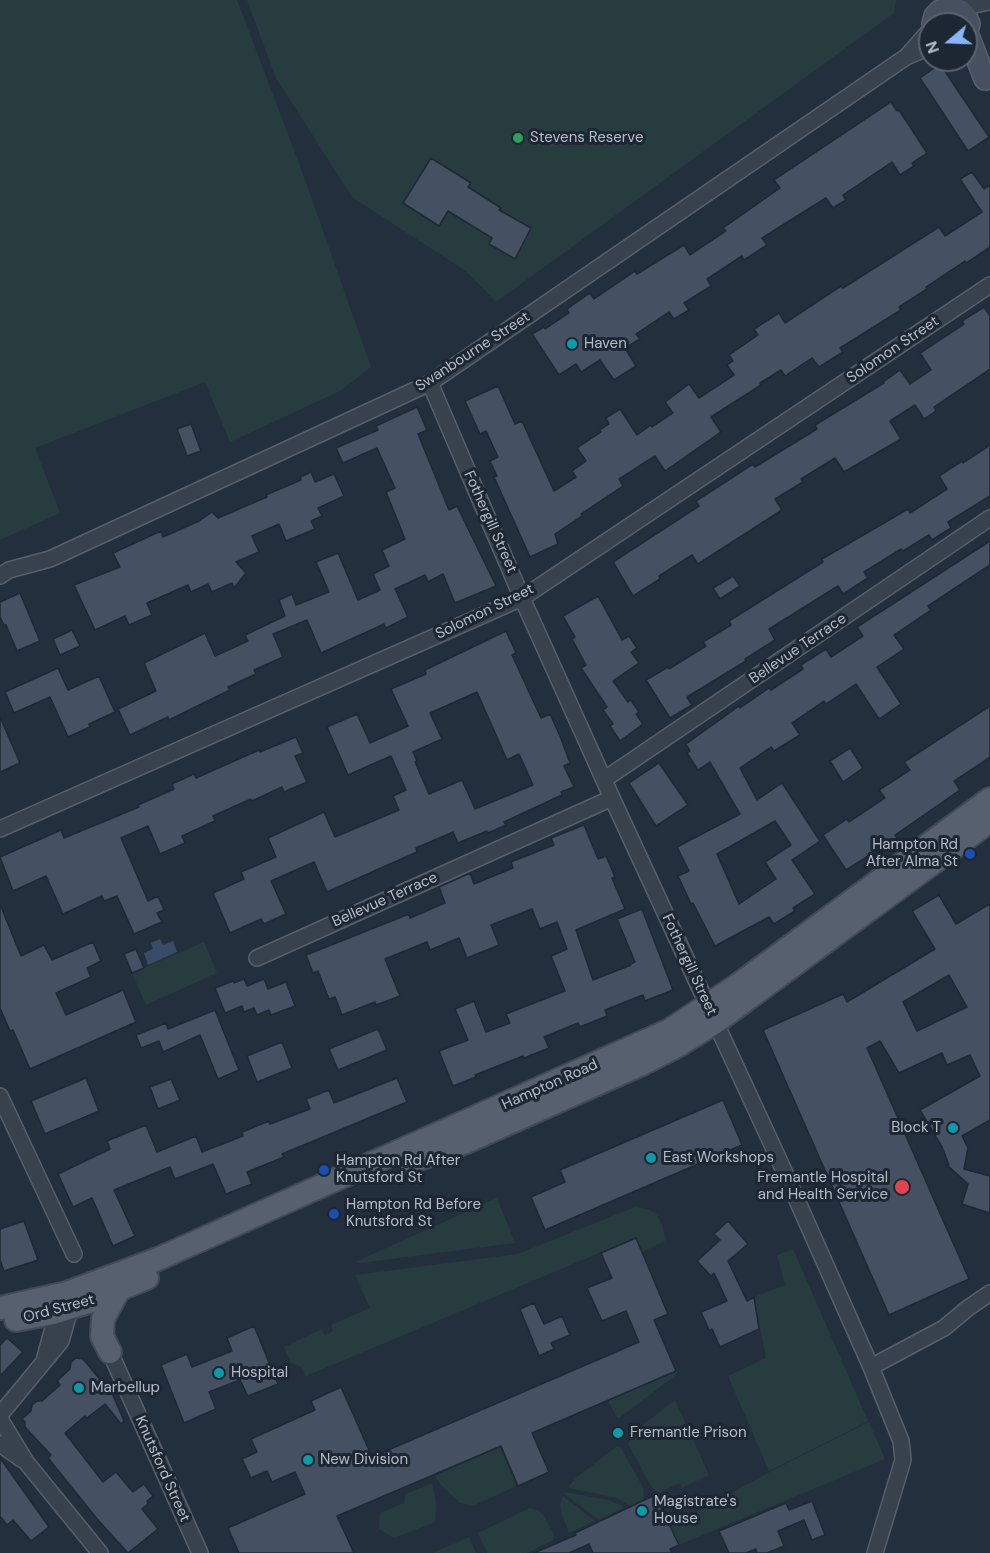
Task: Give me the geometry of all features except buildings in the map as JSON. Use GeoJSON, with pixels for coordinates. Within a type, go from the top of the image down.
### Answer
{"type":"FeatureCollection","features":[{"type":"Feature","properties":{"kind":"main road","name":"Hampton Road"},"geometry":{"type":"LineString","coordinates":[[118,1291],[407,1164],[466,1142],[679,1046],[712,1014],[990,800]]}},
{"type":"Feature","properties":{"kind":"main road","name":"Hampton Road"},"geometry":{"type":"LineString","coordinates":[[60,1302],[614,1057],[670,1030],[712,1014],[990,821]]}},
{"type":"Feature","properties":{"kind":"main road","name":"Ord Street"},"geometry":{"type":"LineString","coordinates":[[0,1308],[60,1302],[118,1291]]}},
{"type":"Feature","properties":{"kind":"main road"},"geometry":{"type":"LineString","coordinates":[[110,1352],[102,1336],[103,1318],[118,1291]]}},
{"type":"Feature","properties":{"kind":"main road","name":"Ord Street"},"geometry":{"type":"LineString","coordinates":[[0,1324],[60,1302]]}},
{"type":"Feature","properties":{"kind":"street","name":"Swanbourne Street"},"geometry":{"type":"LineString","coordinates":[[962,12],[989,1]]}},
{"type":"Feature","properties":{"kind":"street","name":"Swanbourne Street"},"geometry":{"type":"LineString","coordinates":[[0,576],[9,570],[50,559],[430,383],[906,57],[918,46]]}},
{"type":"Feature","properties":{"kind":"street","name":"Swanbourne Street"},"geometry":{"type":"LineString","coordinates":[[906,57],[918,52]]}},
{"type":"Feature","properties":{"kind":"street"},"geometry":{"type":"LineString","coordinates":[[978,66],[988,82]]}},
{"type":"Feature","properties":{"kind":"street","name":"Solomon Street"},"geometry":{"type":"LineString","coordinates":[[0,829],[522,597],[990,285]]}},
{"type":"Feature","properties":{"kind":"street","name":"Fothergill Street"},"geometry":{"type":"LineString","coordinates":[[430,383],[522,597],[871,1368],[901,1441],[903,1460],[875,1553]]}},
{"type":"Feature","properties":{"kind":"street","name":"Bellevue Terrace"},"geometry":{"type":"LineString","coordinates":[[605,779],[990,518]]}},
{"type":"Feature","properties":{"kind":"street","name":"Bellevue Terrace"},"geometry":{"type":"LineString","coordinates":[[257,958],[612,798]]}},
{"type":"Feature","properties":{"kind":"street"},"geometry":{"type":"LineString","coordinates":[[0,1096],[74,1254]]}},
{"type":"Feature","properties":{"kind":"street"},"geometry":{"type":"LineString","coordinates":[[871,1368],[944,1328],[990,1293]]}},
{"type":"Feature","properties":{"kind":"street"},"geometry":{"type":"LineString","coordinates":[[60,1302],[62,1341],[44,1360],[0,1417],[26,1462],[100,1553]]}},
{"type":"Feature","properties":{"kind":"street","name":"Knutsford Street"},"geometry":{"type":"LineString","coordinates":[[110,1352],[200,1553]]}},
{"type":"Feature","properties":{"kind":"street"},"geometry":{"type":"LineString","coordinates":[[0,1444],[26,1462]]}},
{"type":"Feature","properties":{"kind":"green space"},"geometry":{"type":"Polygon","coordinates":[[[0,0],[237,0],[303,174],[371,367],[340,391],[230,442],[205,382],[35,448],[60,513],[0,540],[0,0]]]}},
{"type":"Feature","properties":{"kind":"green space","name":"Stevens Reserve"},"geometry":{"type":"Polygon","coordinates":[[[247,0],[896,0],[894,13],[496,302],[467,272],[352,197],[276,78],[247,0]]]}},
{"type":"Feature","properties":{"kind":"green space"},"geometry":{"type":"Polygon","coordinates":[[[204,942],[217,973],[146,1005],[132,973],[204,942]]]}},
{"type":"Feature","properties":{"kind":"green space"},"geometry":{"type":"Polygon","coordinates":[[[497,1198],[515,1243],[355,1262],[497,1198]]]}},
{"type":"Feature","properties":{"kind":"green space"},"geometry":{"type":"Polygon","coordinates":[[[635,1207],[650,1210],[657,1215],[663,1227],[665,1241],[642,1252],[635,1238],[306,1376],[300,1366],[291,1363],[284,1347],[322,1329],[325,1335],[333,1331],[331,1325],[370,1308],[355,1275],[518,1254],[635,1207]]]}},
{"type":"Feature","properties":{"kind":"green space"},"geometry":{"type":"Polygon","coordinates":[[[793,1249],[868,1421],[769,1471],[728,1376],[766,1358],[754,1297],[785,1285],[777,1255],[793,1249]]]}},
{"type":"Feature","properties":{"kind":"green space"},"geometry":{"type":"Polygon","coordinates":[[[677,1369],[673,1377],[622,1416],[618,1418],[616,1416],[608,1400],[677,1369]]]}},
{"type":"Feature","properties":{"kind":"green space"},"geometry":{"type":"Polygon","coordinates":[[[675,1400],[709,1475],[682,1488],[680,1483],[658,1493],[652,1488],[628,1444],[632,1437],[631,1434],[675,1400]]]}},
{"type":"Feature","properties":{"kind":"green space"},"geometry":{"type":"Polygon","coordinates":[[[869,1422],[885,1459],[679,1545],[670,1527],[768,1473],[869,1422]]]}},
{"type":"Feature","properties":{"kind":"green space"},"geometry":{"type":"Polygon","coordinates":[[[617,1446],[621,1448],[644,1489],[643,1499],[631,1506],[617,1498],[570,1488],[569,1486],[576,1478],[617,1446]]]}},
{"type":"Feature","properties":{"kind":"green space"},"geometry":{"type":"Polygon","coordinates":[[[500,1447],[516,1486],[473,1506],[460,1503],[435,1476],[500,1447]]]}},
{"type":"Feature","properties":{"kind":"green space"},"geometry":{"type":"Polygon","coordinates":[[[432,1483],[436,1502],[435,1522],[394,1538],[379,1529],[380,1513],[404,1503],[406,1494],[432,1483]]]}},
{"type":"Feature","properties":{"kind":"green space"},"geometry":{"type":"Polygon","coordinates":[[[565,1492],[609,1500],[624,1507],[599,1520],[564,1494],[565,1492]]]}},
{"type":"Feature","properties":{"kind":"green space"},"geometry":{"type":"Polygon","coordinates":[[[563,1496],[595,1521],[569,1533],[561,1512],[560,1504],[563,1496]]]}},
{"type":"Feature","properties":{"kind":"green space"},"geometry":{"type":"Polygon","coordinates":[[[530,1508],[543,1515],[554,1534],[553,1540],[527,1553],[487,1553],[478,1533],[530,1508]]]}},
{"type":"Feature","properties":{"kind":"green space"},"geometry":{"type":"Polygon","coordinates":[[[469,1537],[476,1553],[433,1553],[469,1537]]]}},
{"type":"Feature","properties":{"kind":"water"},"geometry":{"type":"Polygon","coordinates":[[[160,939],[163,945],[173,941],[177,952],[148,965],[144,953],[153,949],[151,943],[160,939]]]}},
{"type":"Feature","properties":{"kind":"place","name":"Stevens Reserve"},"geometry":{"type":"Point","coordinates":[518,138]}},
{"type":"Feature","properties":{"kind":"place","name":"Haven"},"geometry":{"type":"Point","coordinates":[572,344]}},
{"type":"Feature","properties":{"kind":"place","name":"Hampton Rd After Alma St"},"geometry":{"type":"Point","coordinates":[970,854]}},
{"type":"Feature","properties":{"kind":"place","name":"Block T"},"geometry":{"type":"Point","coordinates":[953,1128]}},
{"type":"Feature","properties":{"kind":"place","name":"East Workshops"},"geometry":{"type":"Point","coordinates":[651,1158]}},
{"type":"Feature","properties":{"kind":"place","name":"Hampton Rd After Knutsford St"},"geometry":{"type":"Point","coordinates":[324,1170]}},
{"type":"Feature","properties":{"kind":"place","name":"Fremantle Hospital and Health Service"},"geometry":{"type":"Point","coordinates":[902,1187]}},
{"type":"Feature","properties":{"kind":"place","name":"Hampton Rd Before Knutsford St"},"geometry":{"type":"Point","coordinates":[334,1214]}},
{"type":"Feature","properties":{"kind":"place","name":"Hospital"},"geometry":{"type":"Point","coordinates":[219,1373]}},
{"type":"Feature","properties":{"kind":"place","name":"Marbellup"},"geometry":{"type":"Point","coordinates":[79,1388]}},
{"type":"Feature","properties":{"kind":"place","name":"Fremantle Prison"},"geometry":{"type":"Point","coordinates":[618,1433]}},
{"type":"Feature","properties":{"kind":"place","name":"New Division"},"geometry":{"type":"Point","coordinates":[308,1460]}},
{"type":"Feature","properties":{"kind":"place","name":"Magistrate's House"},"geometry":{"type":"Point","coordinates":[642,1511]}}]}
